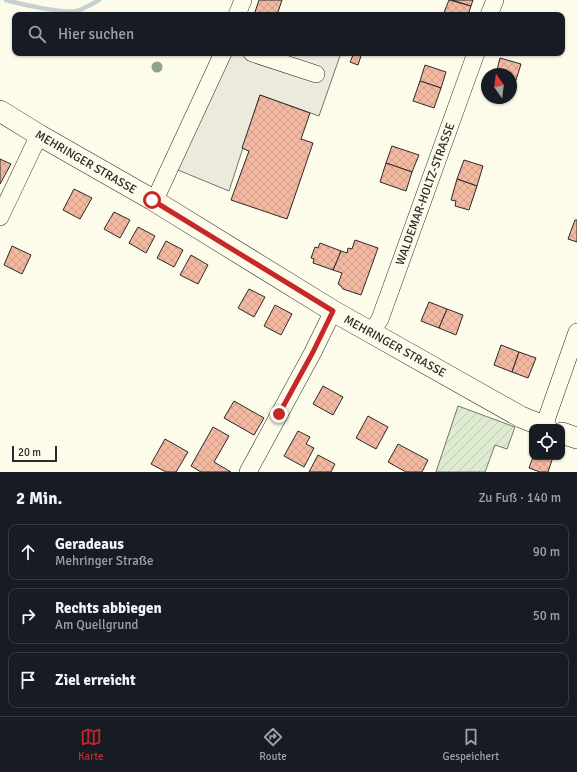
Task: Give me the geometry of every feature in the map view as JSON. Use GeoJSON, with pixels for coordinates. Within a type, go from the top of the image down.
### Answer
{"type":"FeatureCollection","features":[{"type":"Feature","properties":{"kind":"main road","name":"MEHRINGER STRASSE"},"geometry":{"type":"LineString","coordinates":[[0,111],[38,135],[152,200],[333,311],[521,417],[538,424]]}},
{"type":"Feature","properties":{"kind":"main road","name":"MEHRINGER STRASSE"},"geometry":{"type":"LineString","coordinates":[[565,434],[577,438]]}},
{"type":"Feature","properties":{"kind":"street"},"geometry":{"type":"LineString","coordinates":[[239,12],[243,0]]}},
{"type":"Feature","properties":{"kind":"street"},"geometry":{"type":"LineString","coordinates":[[490,12],[495,0]]}},
{"type":"Feature","properties":{"kind":"street"},"geometry":{"type":"LineString","coordinates":[[152,200],[158,191],[222,56]]}},
{"type":"Feature","properties":{"kind":"street"},"geometry":{"type":"LineString","coordinates":[[261,56],[316,74]]}},
{"type":"Feature","properties":{"kind":"street","name":"WALDEMAR-HOLTZ-STRASSE"},"geometry":{"type":"LineString","coordinates":[[371,333],[380,319],[475,56]]}},
{"type":"Feature","properties":{"kind":"street"},"geometry":{"type":"LineString","coordinates":[[0,217],[38,135]]}},
{"type":"Feature","properties":{"kind":"street"},"geometry":{"type":"LineString","coordinates":[[248,472],[313,352],[333,311]]}},
{"type":"Feature","properties":{"kind":"street"},"geometry":{"type":"LineString","coordinates":[[552,424],[577,332]]}},
{"type":"Feature","properties":{"kind":"green space"},"geometry":{"type":"Polygon","coordinates":[[[458,406],[515,427],[507,449],[495,445],[485,472],[436,472],[458,406]]]}},
{"type":"Feature","properties":{"kind":"shaded area"},"geometry":{"type":"Polygon","coordinates":[[[225,56],[340,56],[319,116],[260,95],[229,191],[178,170],[225,56]]]}},
{"type":"Feature","properties":{"kind":"building"},"geometry":{"type":"Polygon","coordinates":[[[259,0],[282,0],[278,12],[255,12],[259,0]]]}},
{"type":"Feature","properties":{"kind":"building"},"geometry":{"type":"Polygon","coordinates":[[[449,0],[471,6],[469,12],[444,12],[449,0]]]}},
{"type":"Feature","properties":{"kind":"building"},"geometry":{"type":"Polygon","coordinates":[[[452,0],[473,0],[471,6],[452,0]]]}},
{"type":"Feature","properties":{"kind":"building"},"geometry":{"type":"Polygon","coordinates":[[[353,56],[361,56],[358,65],[350,62],[353,56]]]}},
{"type":"Feature","properties":{"kind":"building"},"geometry":{"type":"Polygon","coordinates":[[[500,58],[521,64],[517,77],[517,68],[498,68],[500,58]]]}},
{"type":"Feature","properties":{"kind":"building"},"geometry":{"type":"Polygon","coordinates":[[[425,65],[446,72],[441,88],[420,81],[425,65]]]}},
{"type":"Feature","properties":{"kind":"building"},"geometry":{"type":"Polygon","coordinates":[[[420,81],[441,88],[434,108],[413,101],[420,81]]]}},
{"type":"Feature","properties":{"kind":"building"},"geometry":{"type":"Polygon","coordinates":[[[260,95],[310,113],[301,139],[313,143],[287,219],[231,200],[249,151],[242,148],[260,95]]]}},
{"type":"Feature","properties":{"kind":"building"},"geometry":{"type":"Polygon","coordinates":[[[392,146],[419,155],[412,172],[386,163],[392,146]]]}},
{"type":"Feature","properties":{"kind":"building"},"geometry":{"type":"Polygon","coordinates":[[[0,159],[11,164],[0,184],[0,159]]]}},
{"type":"Feature","properties":{"kind":"building"},"geometry":{"type":"Polygon","coordinates":[[[464,160],[483,166],[477,186],[457,179],[464,160]]]}},
{"type":"Feature","properties":{"kind":"building"},"geometry":{"type":"Polygon","coordinates":[[[386,163],[412,172],[406,191],[380,182],[386,163]]]}},
{"type":"Feature","properties":{"kind":"building"},"geometry":{"type":"Polygon","coordinates":[[[457,179],[477,186],[469,210],[455,206],[456,201],[451,200],[457,179]]]}},
{"type":"Feature","properties":{"kind":"building"},"geometry":{"type":"Polygon","coordinates":[[[74,189],[92,198],[80,219],[63,210],[74,189]]]}},
{"type":"Feature","properties":{"kind":"building"},"geometry":{"type":"Polygon","coordinates":[[[114,212],[130,220],[120,238],[104,229],[114,212]]]}},
{"type":"Feature","properties":{"kind":"building"},"geometry":{"type":"Polygon","coordinates":[[[575,220],[577,220],[577,242],[568,239],[575,220]]]}},
{"type":"Feature","properties":{"kind":"building"},"geometry":{"type":"Polygon","coordinates":[[[138,227],[155,236],[146,253],[129,243],[138,227]]]}},
{"type":"Feature","properties":{"kind":"building"},"geometry":{"type":"Polygon","coordinates":[[[355,240],[378,248],[361,295],[343,289],[338,284],[342,273],[333,270],[341,251],[347,253],[348,248],[352,249],[355,240]]]}},
{"type":"Feature","properties":{"kind":"building"},"geometry":{"type":"Polygon","coordinates":[[[166,241],[183,250],[174,267],[157,258],[166,241]]]}},
{"type":"Feature","properties":{"kind":"building"},"geometry":{"type":"Polygon","coordinates":[[[320,243],[341,251],[333,270],[313,263],[314,259],[311,258],[315,247],[318,248],[320,243]]]}},
{"type":"Feature","properties":{"kind":"building"},"geometry":{"type":"Polygon","coordinates":[[[12,246],[31,255],[22,274],[4,265],[12,246]]]}},
{"type":"Feature","properties":{"kind":"building"},"geometry":{"type":"Polygon","coordinates":[[[191,255],[208,265],[198,284],[180,275],[191,255]]]}},
{"type":"Feature","properties":{"kind":"building"},"geometry":{"type":"Polygon","coordinates":[[[249,289],[265,297],[254,317],[238,308],[249,289]]]}},
{"type":"Feature","properties":{"kind":"building"},"geometry":{"type":"Polygon","coordinates":[[[429,302],[447,309],[439,328],[421,321],[429,302]]]}},
{"type":"Feature","properties":{"kind":"building"},"geometry":{"type":"Polygon","coordinates":[[[275,305],[292,314],[281,335],[264,326],[275,305]]]}},
{"type":"Feature","properties":{"kind":"building"},"geometry":{"type":"Polygon","coordinates":[[[447,309],[463,315],[456,335],[439,328],[447,309]]]}},
{"type":"Feature","properties":{"kind":"building"},"geometry":{"type":"Polygon","coordinates":[[[501,345],[519,352],[512,372],[494,365],[501,345]]]}},
{"type":"Feature","properties":{"kind":"building"},"geometry":{"type":"Polygon","coordinates":[[[519,352],[536,358],[528,378],[512,372],[519,352]]]}},
{"type":"Feature","properties":{"kind":"building"},"geometry":{"type":"Polygon","coordinates":[[[323,386],[343,397],[333,415],[313,404],[323,386]]]}},
{"type":"Feature","properties":{"kind":"building"},"geometry":{"type":"Polygon","coordinates":[[[234,401],[264,418],[254,435],[224,418],[234,401]]]}},
{"type":"Feature","properties":{"kind":"building"},"geometry":{"type":"Polygon","coordinates":[[[368,416],[388,427],[376,449],[356,438],[368,416]]]}},
{"type":"Feature","properties":{"kind":"building"},"geometry":{"type":"Polygon","coordinates":[[[213,427],[229,436],[214,462],[231,472],[201,472],[191,466],[213,427]]]}},
{"type":"Feature","properties":{"kind":"building"},"geometry":{"type":"Polygon","coordinates":[[[298,431],[310,437],[306,444],[314,448],[304,467],[284,456],[298,431]]]}},
{"type":"Feature","properties":{"kind":"building"},"geometry":{"type":"Polygon","coordinates":[[[165,439],[188,452],[176,472],[166,472],[151,464],[165,439]]]}},
{"type":"Feature","properties":{"kind":"building"},"geometry":{"type":"Polygon","coordinates":[[[398,444],[428,460],[422,472],[406,472],[388,462],[398,444]]]}},
{"type":"Feature","properties":{"kind":"building"},"geometry":{"type":"Polygon","coordinates":[[[318,455],[335,464],[331,472],[309,472],[318,455]]]}},
{"type":"Feature","properties":{"kind":"building"},"geometry":{"type":"Polygon","coordinates":[[[532,460],[552,460],[548,472],[540,472],[529,468],[532,460]]]}},
{"type":"Feature","properties":{"kind":"waterway"},"geometry":{"type":"LineString","coordinates":[[6,0],[42,8],[71,12],[82,9],[99,0]]}},
{"type":"Feature","properties":{"kind":"route"},"geometry":{"type":"LineString","coordinates":[[152,200],[333,311],[313,352],[279,414]]}}]}
